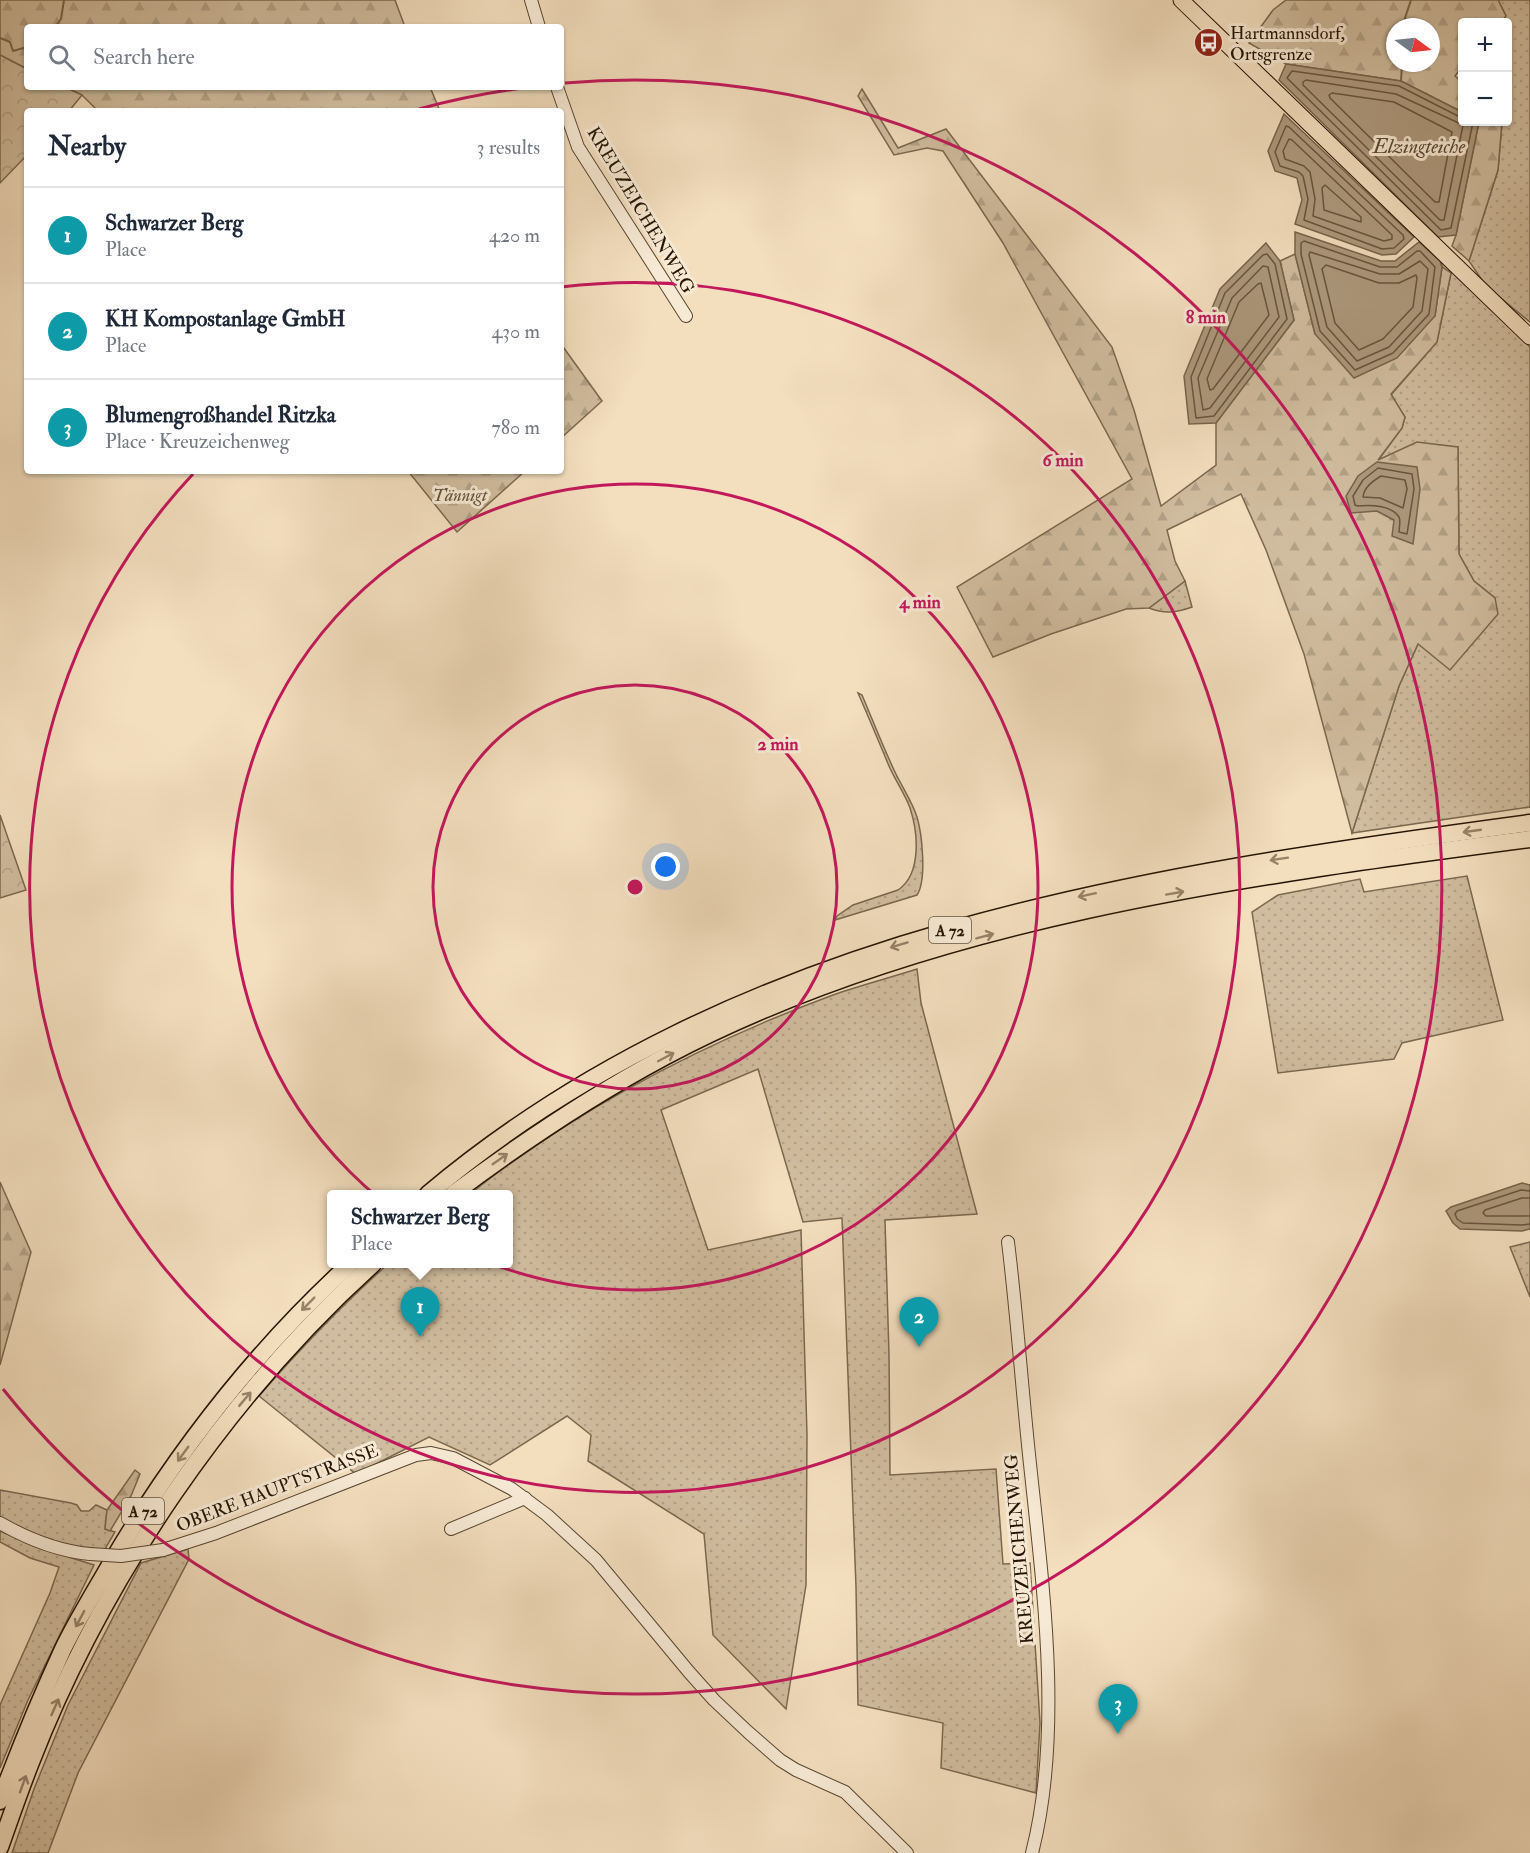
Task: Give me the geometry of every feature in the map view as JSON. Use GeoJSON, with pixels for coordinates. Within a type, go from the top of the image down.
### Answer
{"type":"FeatureCollection","features":[{"type":"Feature","properties":{"kind":"highway","name":"A 72"},"geometry":{"type":"LineString","coordinates":[[433,1190],[535,1115],[601,1075],[740,1003],[863,956],[988,919],[1150,882],[1321,853],[1530,823]]}},
{"type":"Feature","properties":{"kind":"highway","name":"A 72"},"geometry":{"type":"LineString","coordinates":[[459,1190],[542,1130],[604,1090],[659,1060],[746,1018],[860,974],[988,935],[1149,897],[1322,868],[1530,839]]}},
{"type":"Feature","properties":{"kind":"highway","name":"A 72"},"geometry":{"type":"LineString","coordinates":[[0,1801],[64,1647],[130,1531],[183,1453],[260,1355],[345,1268]]}},
{"type":"Feature","properties":{"kind":"highway","name":"A 72"},"geometry":{"type":"LineString","coordinates":[[0,1847],[31,1761],[58,1701],[112,1594],[150,1529],[189,1471],[239,1406],[310,1325],[368,1268]]}},
{"type":"Feature","properties":{"kind":"main road"},"geometry":{"type":"LineString","coordinates":[[1181,0],[1530,337]]}},
{"type":"Feature","properties":{"kind":"street"},"geometry":{"type":"LineString","coordinates":[[531,0],[538,24]]}},
{"type":"Feature","properties":{"kind":"street","name":"KREUZEICHENWEG"},"geometry":{"type":"LineString","coordinates":[[558,90],[578,147],[686,316]]}},
{"type":"Feature","properties":{"kind":"street","name":"KREUZEICHENWEG"},"geometry":{"type":"LineString","coordinates":[[1008,1242],[1038,1548],[1046,1662],[1047,1767],[1042,1813],[1032,1853]]}},
{"type":"Feature","properties":{"kind":"street","name":"OBERE HAUPTSTRASSE"},"geometry":{"type":"LineString","coordinates":[[0,1523],[42,1543],[69,1551],[121,1556],[163,1550],[216,1533],[416,1455],[442,1454],[453,1458],[525,1498],[562,1528],[596,1560],[689,1672],[740,1724],[780,1760],[796,1770],[845,1792],[907,1853]]}},
{"type":"Feature","properties":{"kind":"street"},"geometry":{"type":"LineString","coordinates":[[451,1529],[525,1498]]}},
{"type":"Feature","properties":{"kind":"green space"},"geometry":{"type":"Polygon","coordinates":[[[0,0],[395,0],[404,24],[24,24],[24,67],[0,55],[0,0]]]}},
{"type":"Feature","properties":{"kind":"green space"},"geometry":{"type":"Polygon","coordinates":[[[1286,0],[1498,0],[1506,16],[1504,18],[1458,18],[1458,72],[1455,76],[1458,79],[1458,110],[1401,81],[1286,64],[1249,43],[1273,10],[1286,0]]]}},
{"type":"Feature","properties":{"kind":"green space"},"geometry":{"type":"Polygon","coordinates":[[[1498,0],[1530,0],[1530,322],[1486,286],[1469,261],[1498,170],[1502,126],[1512,126],[1512,18],[1504,18],[1506,16],[1498,0]]]}},
{"type":"Feature","properties":{"kind":"green space"},"geometry":{"type":"Polygon","coordinates":[[[0,55],[24,67],[24,90],[71,90],[82,95],[71,108],[24,108],[24,158],[0,183],[0,55]]]}},
{"type":"Feature","properties":{"kind":"green space"},"geometry":{"type":"Polygon","coordinates":[[[862,89],[898,148],[946,129],[1112,347],[1134,410],[1161,506],[1216,465],[1216,423],[1294,320],[1280,261],[1295,254],[1315,334],[1435,316],[1442,267],[1451,273],[1437,342],[1391,394],[1405,417],[1402,428],[1378,460],[1417,442],[1458,447],[1459,554],[1474,581],[1495,598],[1498,614],[1450,670],[1418,644],[1399,686],[1352,833],[1304,654],[1266,550],[1241,494],[1167,530],[1175,561],[1185,581],[1149,608],[1126,609],[1051,634],[993,657],[957,587],[1132,479],[1003,243],[943,151],[927,148],[894,155],[858,96],[862,89]],[[1420,489],[1377,511],[1394,520],[1420,489]]]}},
{"type":"Feature","properties":{"kind":"green space"},"geometry":{"type":"Polygon","coordinates":[[[71,90],[431,90],[439,108],[95,108],[82,95],[71,90]]]}},
{"type":"Feature","properties":{"kind":"green space"},"geometry":{"type":"Polygon","coordinates":[[[1478,126],[1502,126],[1498,170],[1469,261],[1452,246],[1478,126]]]}},
{"type":"Feature","properties":{"kind":"green space"},"geometry":{"type":"Polygon","coordinates":[[[1441,259],[1530,347],[1530,807],[1352,833],[1399,686],[1418,644],[1495,598],[1474,581],[1459,554],[1458,447],[1377,462],[1402,428],[1405,417],[1391,395],[1437,342],[1451,273],[1442,267],[1441,259]]]}},
{"type":"Feature","properties":{"kind":"green space"},"geometry":{"type":"Polygon","coordinates":[[[564,348],[602,401],[564,435],[564,348]]]}},
{"type":"Feature","properties":{"kind":"green space","name":"Tännigt"},"geometry":{"type":"Polygon","coordinates":[[[410,474],[522,474],[457,532],[410,474]]]}},
{"type":"Feature","properties":{"kind":"green space"},"geometry":{"type":"Polygon","coordinates":[[[1185,581],[1192,607],[1170,612],[1149,608],[1185,581]]]}},
{"type":"Feature","properties":{"kind":"green space"},"geometry":{"type":"Polygon","coordinates":[[[858,693],[862,695],[917,817],[922,845],[922,879],[917,895],[835,920],[853,905],[898,890],[911,874],[916,852],[915,829],[910,808],[889,766],[858,693]]]}},
{"type":"Feature","properties":{"kind":"green space"},"geometry":{"type":"Polygon","coordinates":[[[0,815],[26,890],[0,898],[0,815]]]}},
{"type":"Feature","properties":{"kind":"green space"},"geometry":{"type":"Polygon","coordinates":[[[1467,876],[1503,1020],[1402,1043],[1394,1059],[1278,1073],[1252,912],[1278,895],[1360,879],[1364,892],[1467,876]]]}},
{"type":"Feature","properties":{"kind":"green space"},"geometry":{"type":"Polygon","coordinates":[[[917,969],[921,1003],[977,1214],[885,1220],[890,1475],[996,1469],[1003,1564],[1030,1563],[1040,1723],[1036,1793],[941,1768],[943,1723],[858,1705],[856,1587],[842,1218],[803,1222],[758,1069],[661,1110],[708,1250],[801,1230],[807,1434],[806,1585],[786,1709],[713,1635],[704,1534],[588,1461],[591,1435],[567,1416],[490,1465],[429,1437],[356,1474],[259,1396],[321,1328],[384,1268],[513,1268],[513,1190],[475,1190],[554,1133],[598,1106],[690,1056],[785,1014],[854,988],[917,969]]]}},
{"type":"Feature","properties":{"kind":"green space"},"geometry":{"type":"Polygon","coordinates":[[[0,1182],[31,1252],[0,1365],[0,1182]]]}},
{"type":"Feature","properties":{"kind":"green space"},"geometry":{"type":"Polygon","coordinates":[[[1530,1242],[1530,1297],[1510,1247],[1530,1242]]]}},
{"type":"Feature","properties":{"kind":"green space"},"geometry":{"type":"Polygon","coordinates":[[[135,1470],[140,1474],[131,1496],[110,1531],[105,1529],[107,1510],[135,1470]]]}},
{"type":"Feature","properties":{"kind":"green space"},"geometry":{"type":"Polygon","coordinates":[[[0,1490],[71,1503],[77,1505],[81,1511],[89,1511],[96,1505],[107,1510],[105,1529],[115,1532],[105,1549],[79,1549],[51,1543],[0,1520],[0,1490]]]}},
{"type":"Feature","properties":{"kind":"green space"},"geometry":{"type":"Polygon","coordinates":[[[0,1531],[34,1546],[94,1565],[28,1700],[0,1768],[0,1705],[50,1593],[59,1567],[30,1558],[0,1542],[0,1531]]]}},
{"type":"Feature","properties":{"kind":"green space"},"geometry":{"type":"Polygon","coordinates":[[[188,1549],[189,1559],[78,1773],[48,1853],[12,1853],[34,1789],[68,1705],[141,1563],[188,1549]]]}},
{"type":"Feature","properties":{"kind":"water","name":"Elzingteiche"},"geometry":{"type":"Polygon","coordinates":[[[1286,64],[1401,81],[1458,110],[1458,126],[1478,126],[1456,235],[1438,237],[1279,80],[1286,64]]]}},
{"type":"Feature","properties":{"kind":"water","name":"Elzingteiche"},"geometry":{"type":"Polygon","coordinates":[[[1284,114],[1414,237],[1396,254],[1382,255],[1295,224],[1302,200],[1297,178],[1275,171],[1268,151],[1284,114]]]}},
{"type":"Feature","properties":{"kind":"water"},"geometry":{"type":"Polygon","coordinates":[[[1295,232],[1381,261],[1395,261],[1419,242],[1440,261],[1442,267],[1435,316],[1397,358],[1354,378],[1315,334],[1295,254],[1295,232]]]}},
{"type":"Feature","properties":{"kind":"water"},"geometry":{"type":"Polygon","coordinates":[[[1266,243],[1280,261],[1294,320],[1216,423],[1189,424],[1184,376],[1220,289],[1266,243]]]}},
{"type":"Feature","properties":{"kind":"water"},"geometry":{"type":"Polygon","coordinates":[[[1377,462],[1417,467],[1420,489],[1413,544],[1392,536],[1394,520],[1377,511],[1351,513],[1346,496],[1358,476],[1377,462]]]}},
{"type":"Feature","properties":{"kind":"water"},"geometry":{"type":"Polygon","coordinates":[[[1522,1183],[1530,1185],[1530,1229],[1522,1231],[1460,1229],[1453,1223],[1446,1211],[1451,1207],[1522,1183]]]}},
{"type":"Feature","properties":{"kind":"waterway"},"geometry":{"type":"LineString","coordinates":[[57,24],[61,19],[64,0]]}},
{"type":"Feature","properties":{"kind":"waterway"},"geometry":{"type":"LineString","coordinates":[[1405,18],[1411,0]]}},
{"type":"Feature","properties":{"kind":"waterway"},"geometry":{"type":"LineString","coordinates":[[0,38],[10,42],[13,51],[24,48]]}},
{"type":"Feature","properties":{"kind":"waterway"},"geometry":{"type":"LineString","coordinates":[[1401,81],[1402,72]]}},
{"type":"Feature","properties":{"kind":"place","name":"Hartmannsdorf, Ortsgrenze"},"geometry":{"type":"Point","coordinates":[1209,43]}},
{"type":"Feature","properties":{"kind":"place","name":"Schwarzer Berg"},"geometry":{"type":"Point","coordinates":[420,1337]}},
{"type":"Feature","properties":{"kind":"place","name":"KH Kompostanlage GmbH"},"geometry":{"type":"Point","coordinates":[919,1347]}},
{"type":"Feature","properties":{"kind":"place","name":"Blumengroßhandel Ritzka"},"geometry":{"type":"Point","coordinates":[1118,1734]}}]}
